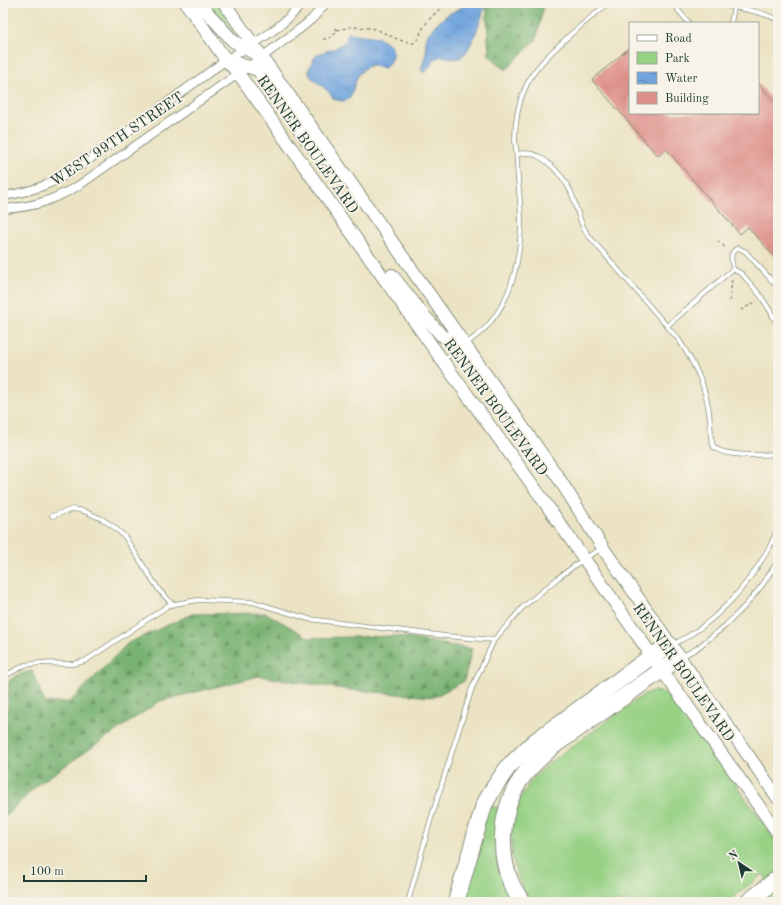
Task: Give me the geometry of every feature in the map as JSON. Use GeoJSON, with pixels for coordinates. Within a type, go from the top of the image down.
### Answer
{"type":"FeatureCollection","features":[{"type":"Feature","properties":{"kind":"highway"},"geometry":{"type":"LineString","coordinates":[[456,902],[484,805],[508,767],[534,742],[652,656],[675,652]]}},
{"type":"Feature","properties":{"kind":"highway"},"geometry":{"type":"LineString","coordinates":[[522,902],[511,884],[502,840],[506,813],[510,799],[517,786],[524,775],[538,759],[552,747],[662,669],[675,652]]}},
{"type":"Feature","properties":{"kind":"highway"},"geometry":{"type":"LineString","coordinates":[[748,902],[778,878]]}},
{"type":"Feature","properties":{"kind":"main road","name":"RENNER BOULEVARD"},"geometry":{"type":"LineString","coordinates":[[186,3],[226,60],[243,69],[347,225],[442,360],[585,558],[652,656],[778,833]]}},
{"type":"Feature","properties":{"kind":"main road"},"geometry":{"type":"LineString","coordinates":[[199,3],[233,42],[249,46]]}},
{"type":"Feature","properties":{"kind":"main road","name":"RENNER BOULEVARD"},"geometry":{"type":"LineString","coordinates":[[224,3],[249,46],[262,57],[465,345],[558,478],[603,548],[778,798]]}},
{"type":"Feature","properties":{"kind":"main road"},"geometry":{"type":"LineString","coordinates":[[243,69],[258,70],[320,156],[337,164]]}},
{"type":"Feature","properties":{"kind":"main road"},"geometry":{"type":"LineString","coordinates":[[347,225],[384,266],[441,335],[449,340],[465,345]]}},
{"type":"Feature","properties":{"kind":"street","name":"WEST 99TH STREET"},"geometry":{"type":"LineString","coordinates":[[3,196],[42,187],[68,174],[226,60],[285,21],[302,3]]}},
{"type":"Feature","properties":{"kind":"street","name":"WEST 99TH STREET"},"geometry":{"type":"LineString","coordinates":[[3,209],[24,207],[42,203],[67,192],[103,169],[262,57],[312,19],[326,3]]}},
{"type":"Feature","properties":{"kind":"lane"},"geometry":{"type":"LineString","coordinates":[[442,360],[477,336],[489,324],[502,306],[512,282],[519,253],[521,224],[516,126],[519,107],[526,86],[536,69],[549,54],[608,3]]}},
{"type":"Feature","properties":{"kind":"lane"},"geometry":{"type":"LineString","coordinates":[[679,3],[678,10],[688,22]]}},
{"type":"Feature","properties":{"kind":"lane"},"geometry":{"type":"LineString","coordinates":[[715,3],[764,14],[778,20]]}},
{"type":"Feature","properties":{"kind":"lane"},"geometry":{"type":"LineString","coordinates":[[731,22],[734,7]]}},
{"type":"Feature","properties":{"kind":"lane"},"geometry":{"type":"LineString","coordinates":[[517,154],[526,153],[534,155],[544,160],[557,171],[567,183],[572,194],[578,217],[588,235],[679,340],[699,373],[706,394],[712,442],[714,447],[725,452],[735,454],[778,454]]}},
{"type":"Feature","properties":{"kind":"lane"},"geometry":{"type":"LineString","coordinates":[[733,269],[731,255],[738,248],[745,251],[778,289]]}},
{"type":"Feature","properties":{"kind":"lane"},"geometry":{"type":"LineString","coordinates":[[667,326],[733,269]]}},
{"type":"Feature","properties":{"kind":"lane"},"geometry":{"type":"LineString","coordinates":[[733,269],[742,274],[760,295],[771,312],[778,327]]}},
{"type":"Feature","properties":{"kind":"lane"},"geometry":{"type":"LineString","coordinates":[[52,516],[73,509],[84,511],[102,519],[114,527],[125,537],[159,590],[173,604]]}},
{"type":"Feature","properties":{"kind":"lane"},"geometry":{"type":"LineString","coordinates":[[675,652],[688,637],[716,616],[734,597],[753,574],[770,546],[778,528]]}},
{"type":"Feature","properties":{"kind":"lane"},"geometry":{"type":"LineString","coordinates":[[408,902],[430,822],[472,688],[494,640],[523,607],[585,558],[603,548]]}},
{"type":"Feature","properties":{"kind":"lane"},"geometry":{"type":"LineString","coordinates":[[675,652],[696,649],[725,626],[746,605],[763,584],[778,561]]}},
{"type":"Feature","properties":{"kind":"lane"},"geometry":{"type":"LineString","coordinates":[[3,677],[25,665],[40,663],[72,664],[85,661],[169,605],[198,600],[253,602],[309,619],[445,636],[494,640]]}},
{"type":"Feature","properties":{"kind":"path"},"geometry":{"type":"LineString","coordinates":[[323,39],[328,39],[336,33],[337,30],[351,27],[372,28],[398,40],[414,44],[430,18],[440,8],[448,3]]}},
{"type":"Feature","properties":{"kind":"path"},"geometry":{"type":"LineString","coordinates":[[334,26],[337,30]]}},
{"type":"Feature","properties":{"kind":"path"},"geometry":{"type":"LineString","coordinates":[[718,241],[732,253]]}},
{"type":"Feature","properties":{"kind":"path"},"geometry":{"type":"LineString","coordinates":[[730,301],[733,269]]}},
{"type":"Feature","properties":{"kind":"green space"},"geometry":{"type":"Polygon","coordinates":[[[204,3],[217,3],[237,32],[232,35],[204,3]]]}},
{"type":"Feature","properties":{"kind":"green space"},"geometry":{"type":"Polygon","coordinates":[[[486,3],[544,3],[536,40],[506,70],[489,55],[486,3]]]}},
{"type":"Feature","properties":{"kind":"green space"},"geometry":{"type":"Polygon","coordinates":[[[266,613],[309,638],[396,636],[472,649],[464,681],[434,697],[350,690],[259,676],[160,701],[40,783],[3,818],[3,714],[7,712],[9,681],[17,675],[32,671],[45,703],[70,702],[128,643],[192,614],[266,613]]]}},
{"type":"Feature","properties":{"kind":"green space"},"geometry":{"type":"Polygon","coordinates":[[[653,691],[664,693],[675,700],[778,844],[778,902],[759,902],[773,892],[763,874],[727,902],[531,902],[522,888],[512,856],[511,836],[513,819],[519,800],[533,778],[550,762],[645,694],[653,691]]]}},
{"type":"Feature","properties":{"kind":"green space"},"geometry":{"type":"Polygon","coordinates":[[[488,806],[500,808],[516,902],[459,902],[488,806]]]}},
{"type":"Feature","properties":{"kind":"water"},"geometry":{"type":"Polygon","coordinates":[[[466,3],[485,3],[480,23],[469,48],[461,57],[455,59],[442,56],[435,59],[425,73],[423,72],[421,69],[426,53],[426,37],[436,24],[466,3]]]}},
{"type":"Feature","properties":{"kind":"water"},"geometry":{"type":"Polygon","coordinates":[[[349,33],[378,37],[391,45],[393,51],[392,57],[385,68],[371,65],[365,68],[358,75],[349,99],[343,101],[333,98],[328,91],[312,78],[309,74],[309,69],[314,58],[318,54],[336,48],[347,40],[346,36],[349,33]]]}},
{"type":"Feature","properties":{"kind":"building"},"geometry":{"type":"Polygon","coordinates":[[[629,48],[629,114],[759,114],[759,84],[778,106],[778,261],[748,227],[740,234],[666,149],[658,156],[592,80],[629,48]]]}}]}
